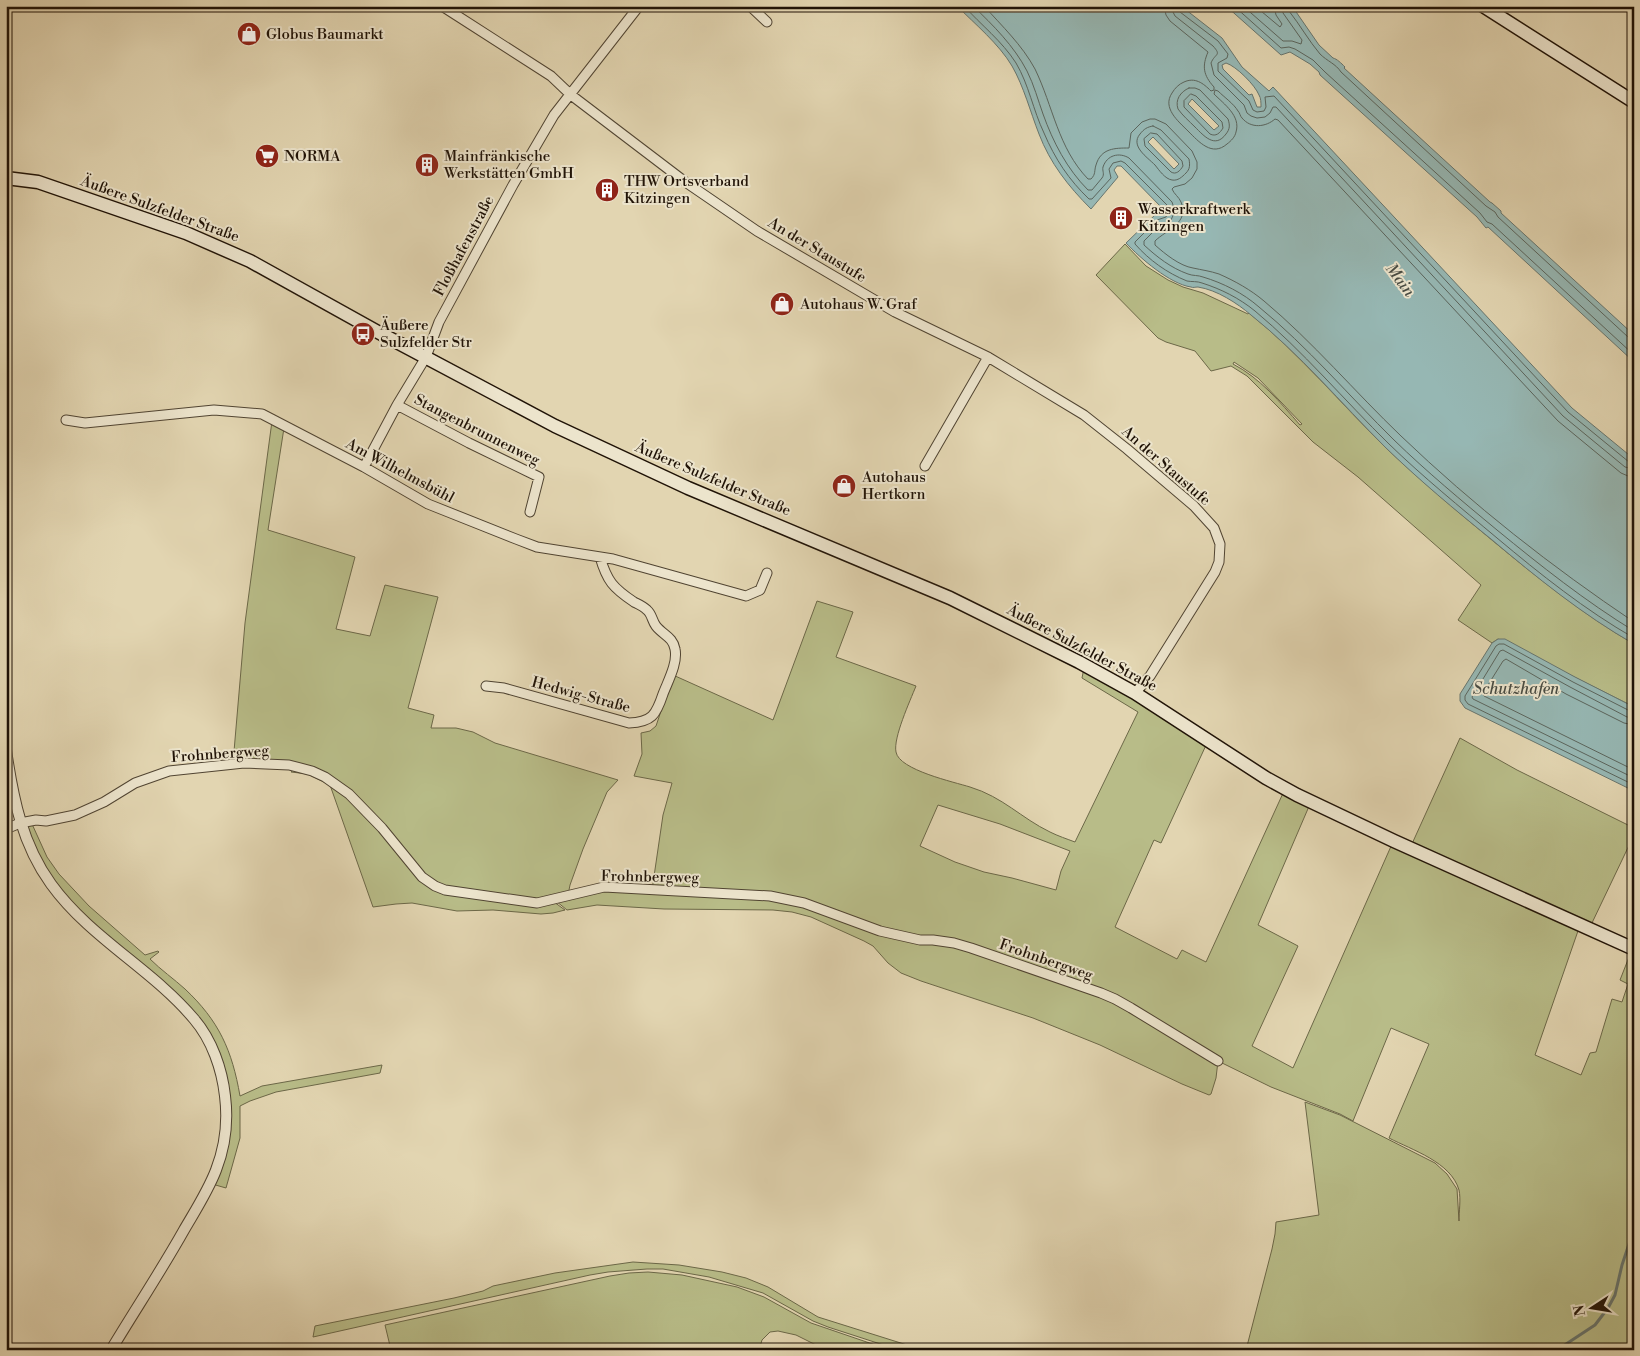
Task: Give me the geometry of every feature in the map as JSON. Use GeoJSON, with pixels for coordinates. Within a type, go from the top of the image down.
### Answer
{"type":"FeatureCollection","features":[{"type":"Feature","properties":{"kind":"main road"},"geometry":{"type":"LineString","coordinates":[[1483,6],[1634,102]]}},
{"type":"Feature","properties":{"kind":"main road","name":"Äußere Sulzfelder Straße"},"geometry":{"type":"LineString","coordinates":[[6,178],[38,182],[186,233],[250,261],[555,426],[688,488],[950,598],[1079,662],[1135,693],[1266,778],[1310,802],[1394,842],[1634,949]]}},
{"type":"Feature","properties":{"kind":"street","name":"An der Staustufe"},"geometry":{"type":"LineString","coordinates":[[442,6],[551,76],[571,96],[684,181],[757,231],[895,312],[988,357],[1084,415],[1128,449],[1194,506],[1214,528],[1218,537],[1219,562],[1215,572],[1150,676],[1135,693]]}},
{"type":"Feature","properties":{"kind":"street","name":"Floßhafenstraße"},"geometry":{"type":"LineString","coordinates":[[426,357],[439,322],[513,185],[554,115],[571,96],[638,6]]}},
{"type":"Feature","properties":{"kind":"street"},"geometry":{"type":"LineString","coordinates":[[750,6],[767,22]]}},
{"type":"Feature","properties":{"kind":"street","name":"Stangenbrunnenweg"},"geometry":{"type":"LineString","coordinates":[[364,467],[397,405],[426,357]]}},
{"type":"Feature","properties":{"kind":"street"},"geometry":{"type":"LineString","coordinates":[[925,466],[988,357]]}},
{"type":"Feature","properties":{"kind":"street","name":"Stangenbrunnenweg"},"geometry":{"type":"LineString","coordinates":[[397,405],[469,443],[540,477],[530,512]]}},
{"type":"Feature","properties":{"kind":"street","name":"Am Wilhelmsbühl"},"geometry":{"type":"LineString","coordinates":[[66,420],[85,423],[214,410],[262,414],[364,467],[428,504],[537,547],[613,559],[746,596],[760,590],[767,573]]}},
{"type":"Feature","properties":{"kind":"street","name":"Hedwig-Straße"},"geometry":{"type":"LineString","coordinates":[[486,686],[504,688],[629,723],[650,719],[658,708],[675,661],[676,651],[673,641],[658,628],[647,610],[618,590],[606,576],[600,557]]}},
{"type":"Feature","properties":{"kind":"street"},"geometry":{"type":"LineString","coordinates":[[6,750],[20,823],[36,862],[73,910],[175,999],[195,1020],[215,1056],[224,1084],[226,1105],[225,1128],[216,1169],[178,1242],[111,1350]]}},
{"type":"Feature","properties":{"kind":"street","name":"Frohnbergweg"},"geometry":{"type":"LineString","coordinates":[[20,823],[36,820],[46,822],[75,815],[104,802],[135,783],[169,770],[244,763],[289,765],[312,771],[325,777],[349,794],[382,828],[422,878],[445,890],[537,903],[604,888],[748,894],[786,898],[825,910],[880,931],[920,940],[933,940],[971,948],[1101,993],[1131,1008],[1218,1061]]}},
{"type":"Feature","properties":{"kind":"street"},"geometry":{"type":"LineString","coordinates":[[6,829],[20,823]]}},
{"type":"Feature","properties":{"kind":"green space"},"geometry":{"type":"Polygon","coordinates":[[[1125,244],[1146,266],[1168,280],[1249,313],[1303,362],[1387,449],[1439,496],[1562,596],[1634,644],[1634,707],[1498,639],[1492,643],[1458,620],[1481,585],[1358,477],[1313,442],[1247,376],[1231,366],[1211,371],[1195,351],[1158,338],[1096,275],[1125,244]],[[1234,362],[1233,364],[1261,383],[1300,425],[1302,424],[1258,378],[1234,362]]]}},
{"type":"Feature","properties":{"kind":"green space"},"geometry":{"type":"Polygon","coordinates":[[[272,421],[284,428],[268,530],[355,557],[336,629],[370,636],[385,585],[438,597],[408,708],[434,715],[431,728],[456,728],[473,732],[495,743],[618,780],[607,792],[583,849],[568,895],[537,902],[487,895],[488,898],[534,904],[554,902],[565,910],[541,914],[493,910],[457,911],[412,903],[373,907],[330,785],[308,774],[291,772],[293,770],[290,767],[307,771],[336,785],[349,795],[396,844],[373,817],[350,794],[335,783],[321,774],[306,768],[273,763],[233,763],[245,623],[272,421]]]}},
{"type":"Feature","properties":{"kind":"green space"},"geometry":{"type":"Polygon","coordinates":[[[817,601],[853,612],[836,657],[916,686],[897,738],[896,752],[899,758],[917,770],[982,791],[1056,835],[1075,842],[1138,712],[1082,678],[1084,668],[1207,743],[1161,843],[1154,840],[1115,927],[1177,959],[1182,950],[1206,962],[1284,791],[1310,804],[1258,925],[1298,946],[1252,1046],[1293,1068],[1392,844],[1579,928],[1535,1055],[1581,1075],[1590,1053],[1596,1052],[1612,999],[1622,1002],[1628,984],[1620,980],[1631,952],[1634,953],[1634,971],[1628,983],[1634,987],[1634,1339],[1629,1346],[1633,1350],[1246,1350],[1272,1249],[1276,1222],[1319,1215],[1305,1102],[1340,1115],[1435,1163],[1447,1174],[1457,1189],[1459,1221],[1459,1190],[1455,1180],[1430,1158],[1389,1138],[1429,1044],[1391,1028],[1353,1121],[1340,1114],[1271,1087],[1218,1061],[1216,1078],[1209,1095],[1100,1045],[1033,1018],[901,973],[888,963],[873,946],[811,917],[773,910],[664,909],[597,905],[567,910],[556,901],[595,890],[652,890],[663,815],[672,783],[634,776],[642,754],[641,733],[650,731],[656,726],[673,675],[773,720],[817,601]],[[938,805],[920,846],[955,862],[984,872],[1056,890],[1061,871],[1070,851],[1000,824],[938,805]]]}},
{"type":"Feature","properties":{"kind":"green space"},"geometry":{"type":"Polygon","coordinates":[[[1460,738],[1517,770],[1634,828],[1634,835],[1591,925],[1411,846],[1460,738]]]}},
{"type":"Feature","properties":{"kind":"green space"},"geometry":{"type":"Polygon","coordinates":[[[32,824],[47,857],[59,874],[89,906],[145,955],[158,951],[150,959],[185,989],[207,1013],[228,1050],[240,1096],[262,1086],[382,1065],[380,1073],[276,1092],[240,1106],[240,1138],[226,1188],[212,1184],[229,1127],[209,1036],[68,901],[39,861],[26,826],[32,824]]]}},
{"type":"Feature","properties":{"kind":"green space"},"geometry":{"type":"Polygon","coordinates":[[[633,1262],[679,1265],[746,1278],[768,1287],[818,1317],[923,1350],[899,1350],[813,1321],[763,1293],[709,1277],[663,1269],[608,1272],[590,1275],[313,1337],[315,1326],[454,1298],[483,1291],[493,1286],[555,1273],[633,1262]]]}},
{"type":"Feature","properties":{"kind":"green space"},"geometry":{"type":"Polygon","coordinates":[[[648,1272],[682,1275],[737,1287],[764,1297],[811,1323],[890,1350],[848,1350],[835,1345],[816,1345],[796,1335],[778,1331],[770,1332],[762,1340],[759,1350],[391,1350],[385,1325],[610,1276],[648,1272]]]}},
{"type":"Feature","properties":{"kind":"water","name":"Main"},"geometry":{"type":"Polygon","coordinates":[[[957,6],[1181,6],[1222,38],[1242,67],[1269,91],[1273,87],[1572,408],[1634,459],[1634,644],[1596,621],[1560,595],[1437,494],[1385,447],[1286,346],[1245,310],[1212,291],[1183,285],[1174,281],[1156,270],[1132,249],[1126,243],[1157,213],[1160,215],[1164,210],[1121,166],[1117,166],[1114,170],[1118,177],[1091,209],[1067,183],[1043,145],[1020,82],[1007,58],[994,42],[957,6]],[[1226,63],[1222,65],[1223,69],[1249,95],[1252,94],[1257,107],[1261,107],[1260,98],[1254,86],[1240,72],[1226,63]],[[1192,99],[1188,104],[1214,130],[1219,126],[1192,99]],[[1153,137],[1148,142],[1174,169],[1179,164],[1153,137]]]}},
{"type":"Feature","properties":{"kind":"water"},"geometry":{"type":"Polygon","coordinates":[[[1226,6],[1292,6],[1319,45],[1634,335],[1634,362],[1488,227],[1486,228],[1477,217],[1310,64],[1290,52],[1281,55],[1226,6]]]}},
{"type":"Feature","properties":{"kind":"water","name":"Schutzhafen"},"geometry":{"type":"Polygon","coordinates":[[[1498,639],[1505,639],[1634,707],[1634,791],[1465,708],[1460,701],[1460,694],[1492,643],[1498,639]]]}},
{"type":"Feature","properties":{"kind":"waterway"},"geometry":{"type":"LineString","coordinates":[[1557,1350],[1595,1325],[1608,1308],[1615,1295],[1622,1265],[1634,1229]]}},
{"type":"Feature","properties":{"kind":"place","name":"Globus Baumarkt"},"geometry":{"type":"Point","coordinates":[249,34]}},
{"type":"Feature","properties":{"kind":"place","name":"NORMA"},"geometry":{"type":"Point","coordinates":[267,156]}},
{"type":"Feature","properties":{"kind":"place","name":"Mainfränkische Werkstätten GmbH"},"geometry":{"type":"Point","coordinates":[427,165]}},
{"type":"Feature","properties":{"kind":"place","name":"THW Ortsverband Kitzingen"},"geometry":{"type":"Point","coordinates":[607,190]}},
{"type":"Feature","properties":{"kind":"place","name":"Wasserkraftwerk Kitzingen"},"geometry":{"type":"Point","coordinates":[1121,218]}},
{"type":"Feature","properties":{"kind":"place","name":"Autohaus W. Graf"},"geometry":{"type":"Point","coordinates":[782,304]}},
{"type":"Feature","properties":{"kind":"place","name":"Äußere Sulzfelder Str"},"geometry":{"type":"Point","coordinates":[363,334]}},
{"type":"Feature","properties":{"kind":"place","name":"Autohaus Hertkorn"},"geometry":{"type":"Point","coordinates":[844,486]}}]}
